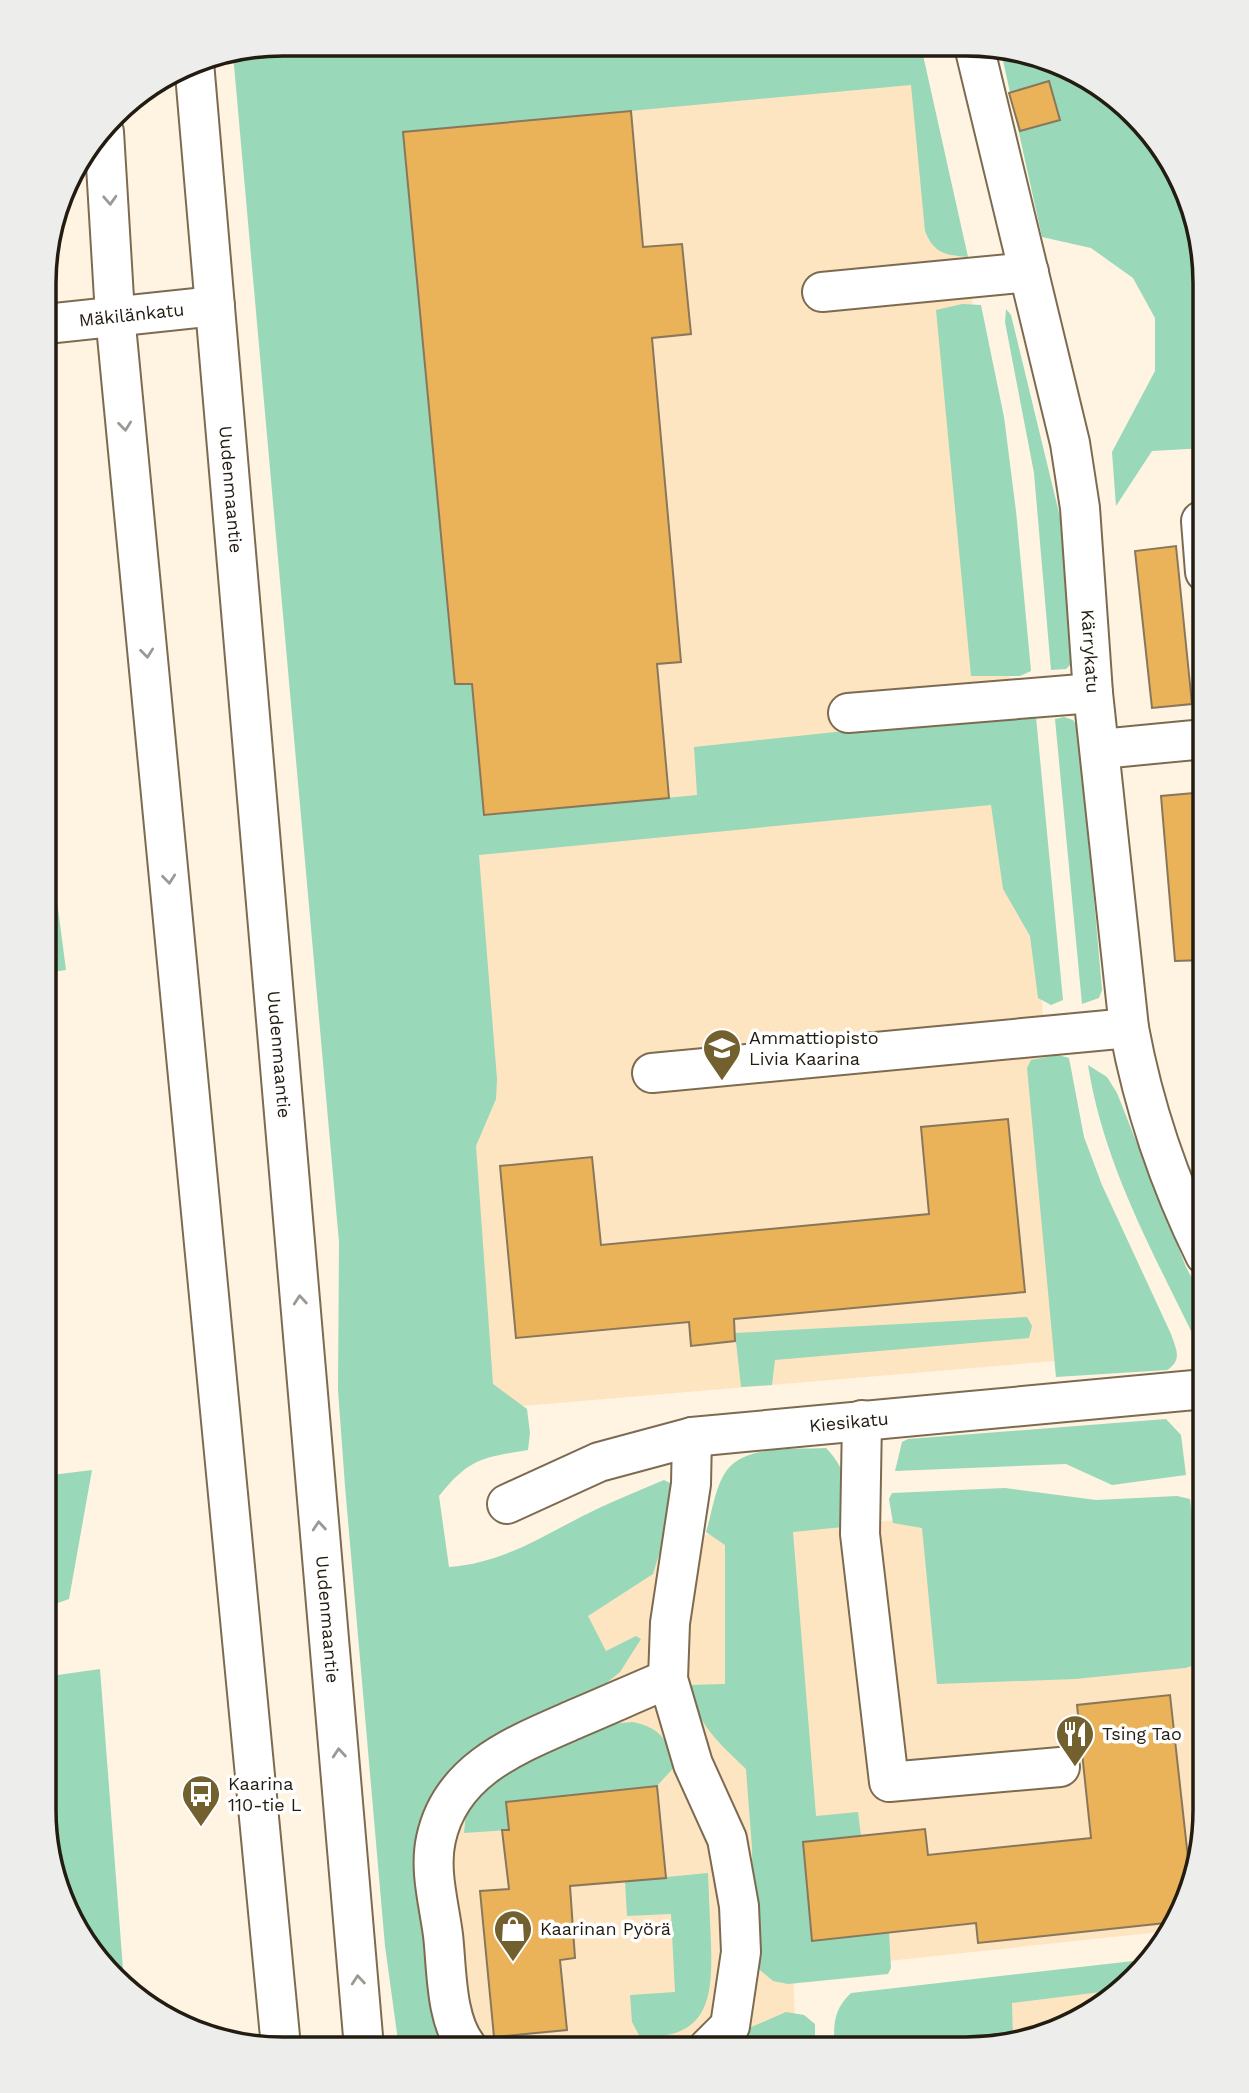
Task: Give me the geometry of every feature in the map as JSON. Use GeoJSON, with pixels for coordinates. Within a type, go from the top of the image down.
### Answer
{"type":"FeatureCollection","features":[{"type":"Feature","properties":{"kind":"main road","name":"Kärrykatu"},"geometry":{"type":"LineString","coordinates":[[977,57],[1070,443],[1080,509],[1093,693],[1129,1028],[1138,1079],[1158,1148],[1193,1228]]}},
{"type":"Feature","properties":{"kind":"main road","name":"Uudenmaantie"},"geometry":{"type":"LineString","coordinates":[[195,73],[363,2037]]}},
{"type":"Feature","properties":{"kind":"main road"},"geometry":{"type":"LineString","coordinates":[[105,143],[115,315],[280,2037]]}},
{"type":"Feature","properties":{"kind":"main road"},"geometry":{"type":"LineString","coordinates":[[822,292],[1029,272]]}},
{"type":"Feature","properties":{"kind":"main road","name":"Mäkilänkatu"},"geometry":{"type":"LineString","coordinates":[[56,323],[215,306]]}},
{"type":"Feature","properties":{"kind":"main road"},"geometry":{"type":"LineString","coordinates":[[848,713],[1093,693]]}},
{"type":"Feature","properties":{"kind":"main road"},"geometry":{"type":"LineString","coordinates":[[1101,749],[1193,740]]}},
{"type":"Feature","properties":{"kind":"main road"},"geometry":{"type":"LineString","coordinates":[[652,1073],[1129,1028]]}},
{"type":"Feature","properties":{"kind":"main road","name":"Kiesikatu"},"geometry":{"type":"LineString","coordinates":[[507,1504],[599,1462],[692,1437],[1193,1390]]}},
{"type":"Feature","properties":{"kind":"main road"},"geometry":{"type":"LineString","coordinates":[[862,1420],[860,1535],[889,1782],[1060,1767]]}},
{"type":"Feature","properties":{"kind":"main road"},"geometry":{"type":"LineString","coordinates":[[692,1437],[691,1484],[670,1623],[668,1679],[694,1764],[727,1839],[739,1906],[741,1952],[736,1998],[730,2025],[718,2037]]}},
{"type":"Feature","properties":{"kind":"main road"},"geometry":{"type":"LineString","coordinates":[[459,2037],[453,2012],[433,1864],[436,1839],[445,1813],[459,1789],[479,1767],[507,1749],[668,1679]]}},
{"type":"Feature","properties":{"kind":"shaded area"},"geometry":{"type":"Polygon","coordinates":[[[291,56],[919,56],[968,257],[1059,1177],[1091,1358],[487,1409],[291,56]]]}},
{"type":"Feature","properties":{"kind":"shaded area"},"geometry":{"type":"Polygon","coordinates":[[[921,1518],[1193,1660],[1191,1839],[1176,1897],[1157,1932],[793,1971],[796,2037],[451,2037],[418,1696],[611,1564],[757,1519],[842,1525],[921,1518]]]}},
{"type":"Feature","properties":{"kind":"shaded area"},"geometry":{"type":"Polygon","coordinates":[[[1122,1973],[1079,2007],[1053,2020],[995,2035],[938,2037],[857,2002],[1122,1973]]]}},
{"type":"Feature","properties":{"kind":"green space"},"geometry":{"type":"Polygon","coordinates":[[[269,56],[923,56],[968,257],[937,249],[925,231],[911,85],[403,132],[455,684],[472,684],[485,815],[697,795],[694,747],[1026,712],[1036,717],[1063,1000],[1051,1005],[1038,998],[1030,936],[1003,889],[991,805],[479,855],[497,1079],[496,1099],[476,1146],[493,1384],[527,1409],[530,1433],[528,1450],[477,1462],[459,1474],[439,1496],[449,1567],[509,1553],[599,1508],[664,1480],[672,1484],[676,1498],[653,1574],[588,1616],[606,1651],[636,1636],[641,1639],[620,1672],[587,1699],[453,1770],[450,2037],[397,2037],[385,1946],[345,1486],[338,1390],[339,1242],[234,62],[269,56]]]}},
{"type":"Feature","properties":{"kind":"green space"},"geometry":{"type":"Polygon","coordinates":[[[1003,60],[1053,73],[1079,86],[1104,103],[1126,123],[1146,145],[1163,170],[1176,196],[1189,239],[1193,283],[1193,449],[1152,451],[1116,506],[1112,452],[1155,371],[1155,318],[1133,278],[1091,248],[1042,237],[1003,60]]]}},
{"type":"Feature","properties":{"kind":"green space"},"geometry":{"type":"Polygon","coordinates":[[[962,304],[981,305],[1004,417],[1031,671],[1020,676],[971,676],[936,310],[962,304]]]}},
{"type":"Feature","properties":{"kind":"green space"},"geometry":{"type":"Polygon","coordinates":[[[1006,309],[1011,315],[1060,517],[1072,663],[1066,669],[1051,670],[1034,473],[1005,322],[1006,309]]]}},
{"type":"Feature","properties":{"kind":"green space"},"geometry":{"type":"Polygon","coordinates":[[[1064,717],[1073,720],[1079,729],[1102,990],[1099,998],[1082,1004],[1055,719],[1064,717]]]}},
{"type":"Feature","properties":{"kind":"green space"},"geometry":{"type":"Polygon","coordinates":[[[56,894],[66,970],[56,971],[56,894]]]}},
{"type":"Feature","properties":{"kind":"green space"},"geometry":{"type":"Polygon","coordinates":[[[1058,1055],[1069,1058],[1084,1137],[1102,1185],[1175,1345],[1177,1358],[1167,1370],[1056,1377],[1027,1068],[1031,1060],[1058,1055]]]}},
{"type":"Feature","properties":{"kind":"green space"},"geometry":{"type":"Polygon","coordinates":[[[1088,1065],[1107,1077],[1117,1093],[1193,1280],[1193,1335],[1133,1210],[1106,1139],[1088,1065]]]}},
{"type":"Feature","properties":{"kind":"green space"},"geometry":{"type":"Polygon","coordinates":[[[1027,1317],[1032,1326],[1029,1338],[775,1360],[772,1385],[741,1387],[735,1333],[1027,1317]]]}},
{"type":"Feature","properties":{"kind":"green space"},"geometry":{"type":"Polygon","coordinates":[[[1166,1419],[1181,1435],[1186,1475],[1112,1485],[1066,1464],[895,1471],[902,1442],[908,1439],[1166,1419]]]}},
{"type":"Feature","properties":{"kind":"green space"},"geometry":{"type":"Polygon","coordinates":[[[826,1448],[840,1467],[845,1484],[843,1527],[793,1532],[816,1816],[858,1812],[861,1836],[803,1843],[812,1940],[889,1932],[891,1968],[888,1974],[788,1984],[773,1981],[754,1965],[752,1848],[746,1769],[710,1732],[697,1711],[690,1685],[725,1684],[725,1545],[706,1532],[723,1476],[736,1462],[759,1452],[826,1448]]]}},
{"type":"Feature","properties":{"kind":"green space"},"geometry":{"type":"Polygon","coordinates":[[[92,1470],[69,1599],[56,1604],[56,1474],[92,1470]]]}},
{"type":"Feature","properties":{"kind":"green space"},"geometry":{"type":"Polygon","coordinates":[[[1005,1488],[1096,1500],[1177,1496],[1190,1499],[1193,1527],[1193,1666],[1075,1679],[937,1684],[922,1528],[893,1523],[889,1499],[892,1493],[1005,1488]]]}},
{"type":"Feature","properties":{"kind":"green space"},"geometry":{"type":"Polygon","coordinates":[[[100,1669],[123,1970],[103,1948],[86,1923],[73,1897],[60,1854],[56,1824],[56,1675],[100,1669]]]}},
{"type":"Feature","properties":{"kind":"green space"},"geometry":{"type":"Polygon","coordinates":[[[633,1722],[650,1728],[661,1736],[677,1764],[657,1786],[507,1802],[509,1830],[464,1833],[466,1812],[484,1781],[609,1724],[633,1722]]]}},
{"type":"Feature","properties":{"kind":"green space"},"geometry":{"type":"Polygon","coordinates":[[[708,1873],[711,1964],[707,1999],[701,2013],[680,2031],[662,2036],[640,2037],[632,2022],[630,1995],[675,1992],[671,1914],[627,1916],[625,1881],[708,1873]]]}},
{"type":"Feature","properties":{"kind":"green space"},"geometry":{"type":"Polygon","coordinates":[[[1134,1961],[1101,1992],[1012,2003],[1013,2032],[995,2035],[834,2037],[835,2019],[851,1993],[1134,1961]]]}},
{"type":"Feature","properties":{"kind":"green space"},"geometry":{"type":"Polygon","coordinates":[[[786,2012],[804,2015],[815,2024],[815,2037],[747,2037],[749,2028],[786,2012]]]}},
{"type":"Feature","properties":{"kind":"building"},"geometry":{"type":"Polygon","coordinates":[[[1049,81],[1060,120],[1020,131],[1009,93],[1049,81]]]}},
{"type":"Feature","properties":{"kind":"building"},"geometry":{"type":"Polygon","coordinates":[[[631,111],[643,247],[682,244],[691,334],[652,338],[681,662],[657,664],[669,798],[484,815],[472,684],[455,684],[403,132],[631,111]]]}},
{"type":"Feature","properties":{"kind":"building"},"geometry":{"type":"Polygon","coordinates":[[[1176,546],[1192,704],[1152,708],[1135,551],[1176,546]]]}},
{"type":"Feature","properties":{"kind":"building"},"geometry":{"type":"Polygon","coordinates":[[[1193,793],[1193,960],[1175,961],[1161,796],[1193,793]]]}},
{"type":"Feature","properties":{"kind":"building"},"geometry":{"type":"Polygon","coordinates":[[[1008,1119],[1025,1292],[734,1319],[735,1341],[691,1346],[689,1322],[516,1338],[500,1166],[592,1157],[601,1245],[929,1214],[921,1127],[1008,1119]]]}},
{"type":"Feature","properties":{"kind":"building"},"geometry":{"type":"Polygon","coordinates":[[[1170,1695],[1188,1855],[1176,1897],[1163,1923],[978,1943],[976,1923],[812,1941],[803,1842],[925,1829],[928,1855],[1091,1838],[1077,1705],[1170,1695]]]}},
{"type":"Feature","properties":{"kind":"building"},"geometry":{"type":"Polygon","coordinates":[[[657,1786],[666,1878],[570,1886],[575,1958],[560,1960],[567,2030],[494,2037],[480,1891],[509,1889],[502,1830],[509,1830],[506,1802],[657,1786]]]}},
{"type":"Feature","properties":{"kind":"place","name":"Ammattiopisto Livia Kaarina"},"geometry":{"type":"Point","coordinates":[722,1082]}},
{"type":"Feature","properties":{"kind":"place","name":"Tsing Tao"},"geometry":{"type":"Point","coordinates":[1075,1768]}},
{"type":"Feature","properties":{"kind":"place","name":"Kaarina 110-tie L"},"geometry":{"type":"Point","coordinates":[201,1828]}},
{"type":"Feature","properties":{"kind":"place","name":"Kaarinan Pyörä"},"geometry":{"type":"Point","coordinates":[513,1963]}}]}
